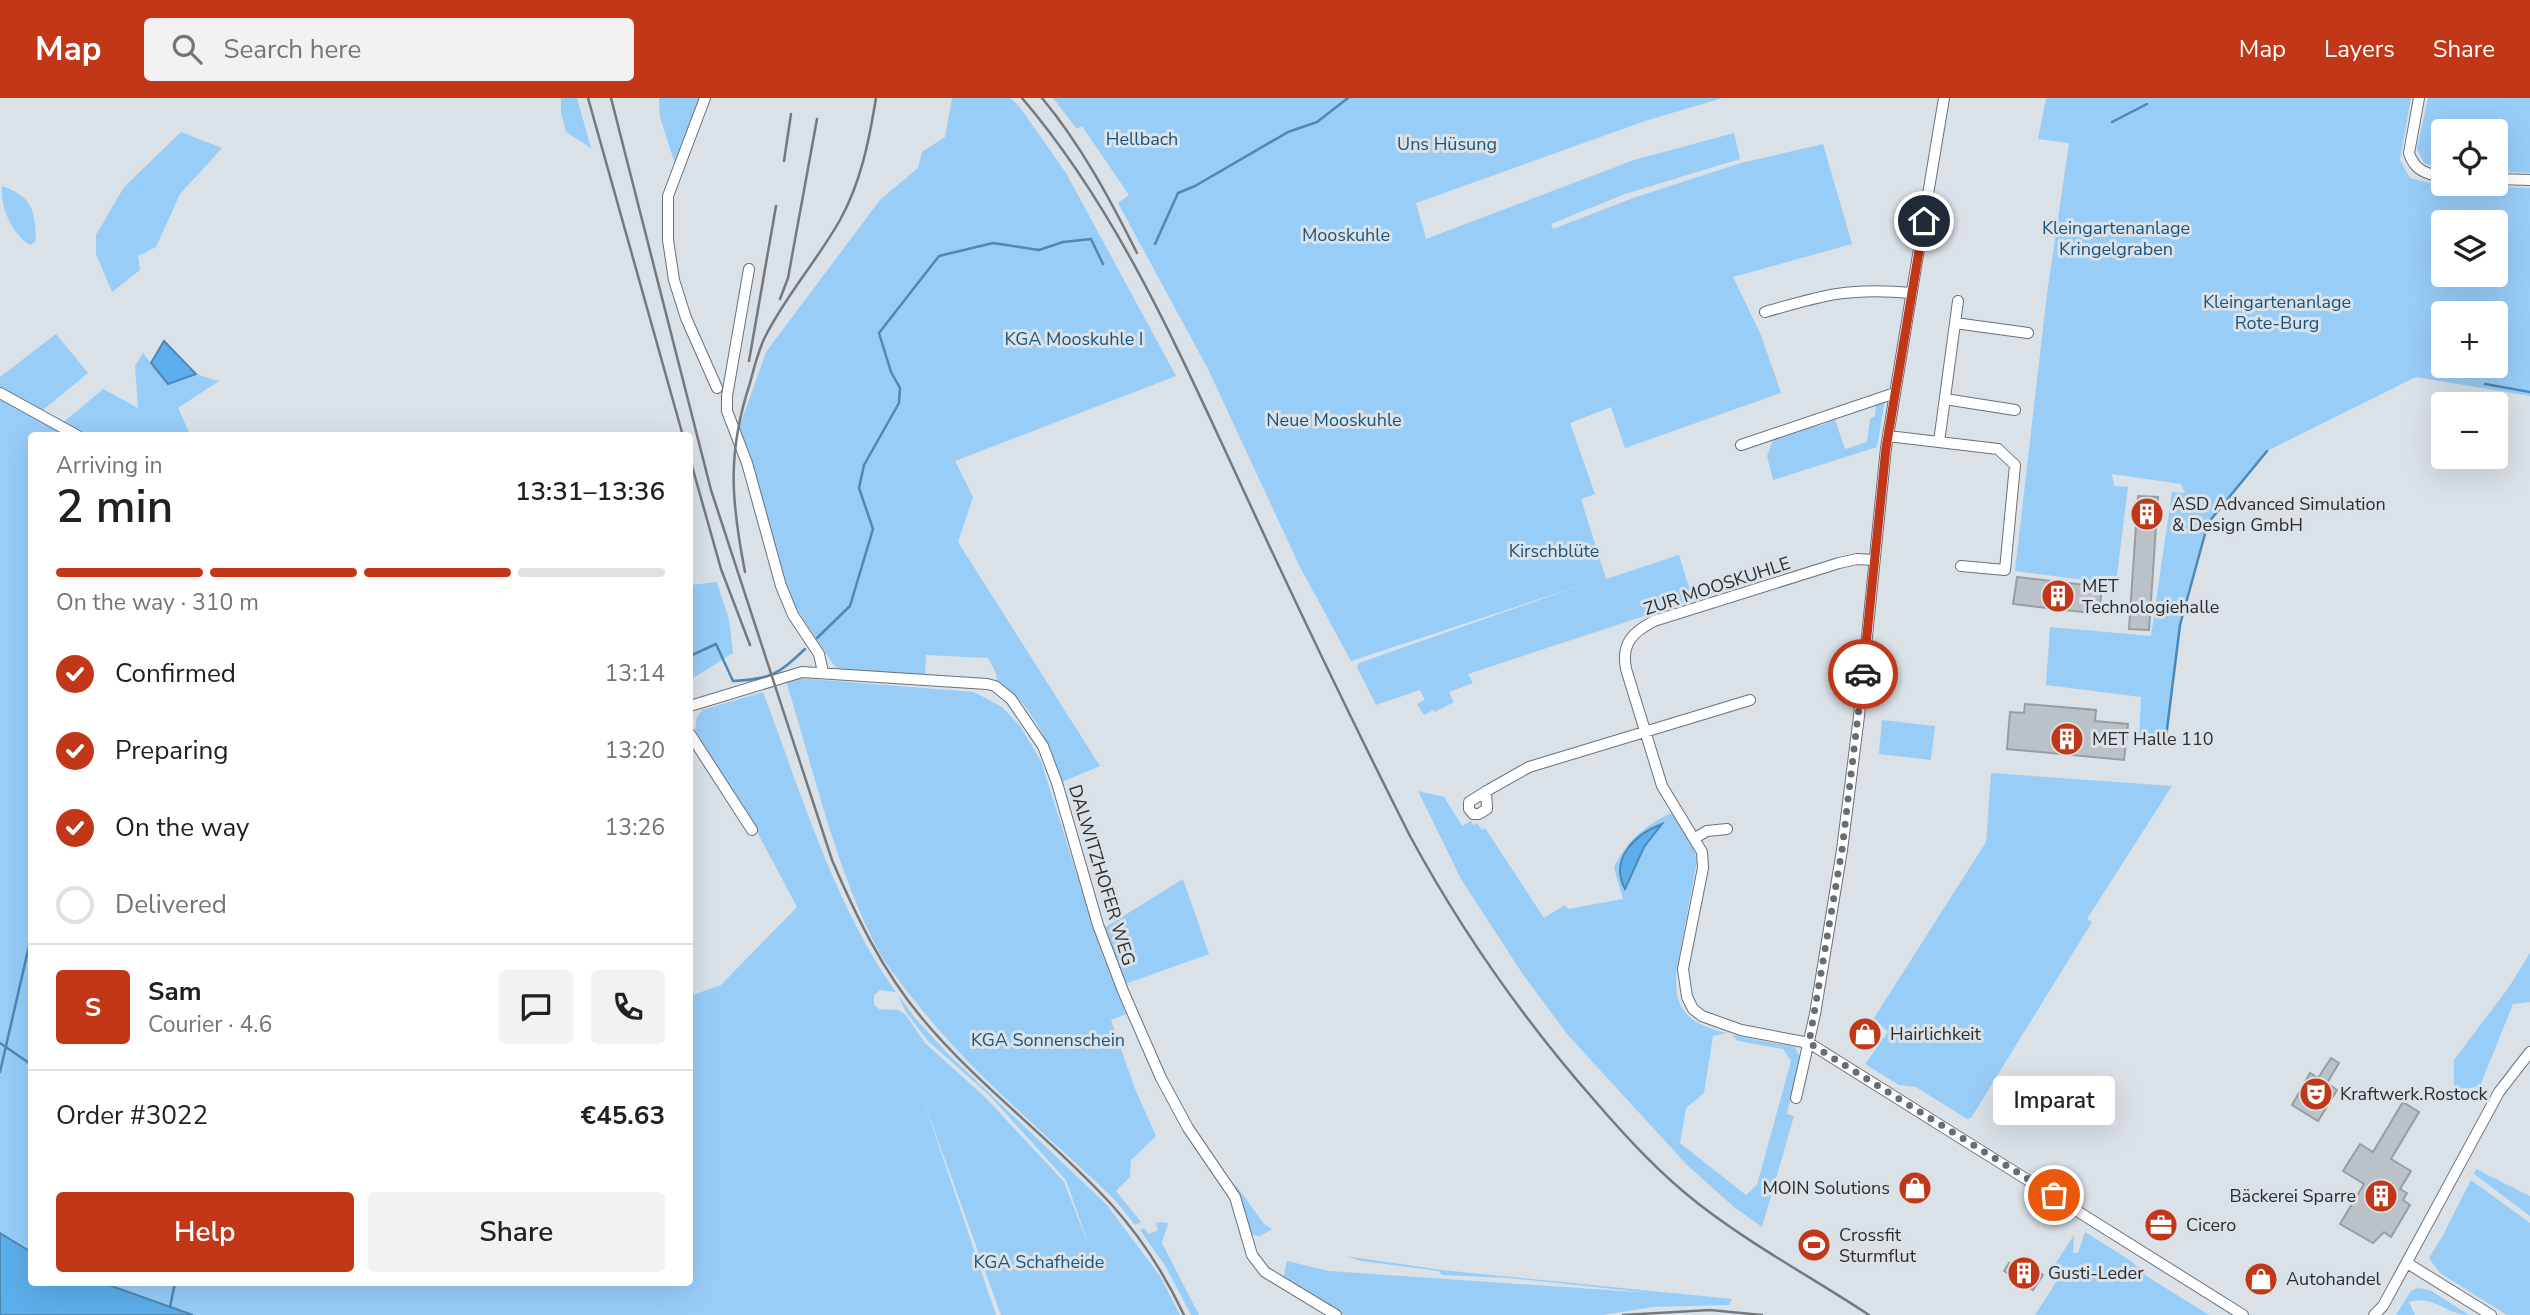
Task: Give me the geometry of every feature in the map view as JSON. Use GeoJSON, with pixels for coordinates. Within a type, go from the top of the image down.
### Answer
{"type":"FeatureCollection","features":[{"type":"Feature","properties":{"kind":"street"},"geometry":{"type":"LineString","coordinates":[[705,98],[668,196],[668,240],[674,280],[686,318],[718,388]]}},
{"type":"Feature","properties":{"kind":"street"},"geometry":{"type":"LineString","coordinates":[[1796,1098],[1809,1043],[1842,850],[1888,436],[1944,98]]}},
{"type":"Feature","properties":{"kind":"street"},"geometry":{"type":"LineString","coordinates":[[2419,98],[2409,153],[2414,166],[2431,174]]}},
{"type":"Feature","properties":{"kind":"street"},"geometry":{"type":"LineString","coordinates":[[2508,179],[2530,180]]}},
{"type":"Feature","properties":{"kind":"street"},"geometry":{"type":"LineString","coordinates":[[749,269],[727,396],[727,411],[747,463],[781,586],[793,615],[819,654],[823,673]]}},
{"type":"Feature","properties":{"kind":"street"},"geometry":{"type":"LineString","coordinates":[[1765,312],[1829,293],[1878,290],[1912,293]]}},
{"type":"Feature","properties":{"kind":"street"},"geometry":{"type":"LineString","coordinates":[[1939,442],[1958,301]]}},
{"type":"Feature","properties":{"kind":"street"},"geometry":{"type":"LineString","coordinates":[[1955,323],[2028,333]]}},
{"type":"Feature","properties":{"kind":"street"},"geometry":{"type":"LineString","coordinates":[[0,393],[71,432]]}},
{"type":"Feature","properties":{"kind":"street"},"geometry":{"type":"LineString","coordinates":[[1741,445],[1895,393]]}},
{"type":"Feature","properties":{"kind":"street"},"geometry":{"type":"LineString","coordinates":[[1945,399],[2015,410]]}},
{"type":"Feature","properties":{"kind":"street"},"geometry":{"type":"LineString","coordinates":[[1888,436],[1998,449],[2015,465],[2005,570],[1961,566]]}},
{"type":"Feature","properties":{"kind":"street","name":"ZUR MOOSKUHLE"},"geometry":{"type":"LineString","coordinates":[[1809,1043],[1719,1024],[1697,1013],[1690,1003],[1683,983],[1683,969],[1703,868],[1702,852],[1666,793],[1645,733],[1624,658],[1627,642],[1637,629],[1654,621],[1839,563],[1857,559],[1873,560]]}},
{"type":"Feature","properties":{"kind":"street","name":"DALWITZHOFER WEG"},"geometry":{"type":"LineString","coordinates":[[693,705],[802,672],[987,684],[1001,691],[1018,708],[1043,746],[1051,764],[1098,925],[1133,1017],[1188,1128],[1217,1167],[1235,1198],[1252,1255],[1265,1272],[1336,1315]]}},
{"type":"Feature","properties":{"kind":"street"},"geometry":{"type":"LineString","coordinates":[[1486,791],[1529,767],[1750,700]]}},
{"type":"Feature","properties":{"kind":"street"},"geometry":{"type":"LineString","coordinates":[[693,739],[752,830]]}},
{"type":"Feature","properties":{"kind":"street"},"geometry":{"type":"LineString","coordinates":[[1695,838],[1707,831],[1727,829]]}},
{"type":"Feature","properties":{"kind":"street"},"geometry":{"type":"LineString","coordinates":[[1809,1043],[2243,1315]]}},
{"type":"Feature","properties":{"kind":"street"},"geometry":{"type":"LineString","coordinates":[[2374,1315],[2383,1306],[2494,1102],[2514,1070],[2530,1052]]}},
{"type":"Feature","properties":{"kind":"street"},"geometry":{"type":"LineString","coordinates":[[2407,1263],[2491,1315]]}},
{"type":"Feature","properties":{"kind":"green space"},"geometry":{"type":"Polygon","coordinates":[[[561,98],[577,98],[591,148],[566,132],[561,113],[561,98]]]}},
{"type":"Feature","properties":{"kind":"green space"},"geometry":{"type":"Polygon","coordinates":[[[659,98],[700,98],[675,164],[660,117],[659,98]]]}},
{"type":"Feature","properties":{"kind":"green space","name":"KGA Mooskuhle I"},"geometry":{"type":"Polygon","coordinates":[[[952,98],[1010,98],[1019,106],[1066,173],[1176,376],[955,461],[973,497],[958,542],[1100,766],[1062,782],[1038,726],[1020,701],[997,681],[988,658],[926,655],[925,675],[840,671],[833,664],[787,594],[749,450],[738,431],[766,352],[880,200],[918,168],[922,152],[945,137],[952,98]]]}},
{"type":"Feature","properties":{"kind":"green space"},"geometry":{"type":"Polygon","coordinates":[[[1053,98],[1723,98],[1648,120],[1416,203],[1426,239],[1634,160],[1734,133],[1740,159],[1625,194],[1551,224],[1553,229],[1633,198],[1741,163],[1823,144],[1852,244],[1733,277],[1761,335],[1781,393],[1625,448],[1611,407],[1570,423],[1595,494],[1581,499],[1606,579],[1679,555],[1693,600],[1468,674],[1473,683],[1449,692],[1454,702],[1435,712],[1433,710],[1424,715],[1417,704],[1425,700],[1420,690],[1376,705],[1357,667],[1359,663],[1585,584],[1351,661],[1299,565],[1208,369],[1118,203],[1129,195],[1082,126],[1077,129],[1053,98]]]}},
{"type":"Feature","properties":{"kind":"green space"},"geometry":{"type":"Polygon","coordinates":[[[2046,98],[2411,98],[2400,160],[2410,178],[2431,183],[2431,196],[2508,196],[2508,187],[2530,188],[2530,396],[2416,377],[2267,451],[2208,523],[2180,625],[2165,745],[2139,741],[2141,697],[2046,685],[2050,627],[2151,636],[2172,492],[2185,493],[2181,484],[2112,474],[2114,486],[2128,487],[2116,584],[2015,571],[2047,294],[2069,143],[2038,139],[2046,98]]]}},
{"type":"Feature","properties":{"kind":"green space"},"geometry":{"type":"Polygon","coordinates":[[[2428,98],[2530,98],[2530,173],[2508,172],[2508,119],[2431,119],[2431,165],[2424,163],[2417,149],[2428,98]]]}},
{"type":"Feature","properties":{"kind":"green space"},"geometry":{"type":"Polygon","coordinates":[[[181,132],[222,148],[180,194],[156,247],[138,256],[140,270],[112,292],[96,254],[96,235],[124,187],[181,132]]]}},
{"type":"Feature","properties":{"kind":"green space"},"geometry":{"type":"Polygon","coordinates":[[[2,186],[20,195],[30,206],[35,221],[36,241],[30,245],[8,219],[2,186]]]}},
{"type":"Feature","properties":{"kind":"green space","name":"KGA Schafheide"},"geometry":{"type":"Polygon","coordinates":[[[56,334],[88,373],[38,414],[59,426],[103,389],[138,408],[135,366],[143,353],[168,384],[196,374],[219,381],[178,408],[189,432],[28,432],[28,1286],[693,1286],[693,995],[721,985],[797,907],[755,828],[695,730],[697,717],[702,710],[763,692],[837,886],[874,959],[896,992],[880,990],[874,995],[874,1005],[879,1009],[898,1010],[905,1014],[925,1043],[986,1098],[1064,1182],[1090,1249],[1066,1180],[989,1095],[928,1041],[906,1012],[898,995],[948,1054],[1107,1205],[1160,1276],[1180,1315],[1001,1315],[922,1096],[996,1315],[0,1315],[0,377],[56,334]]]}},
{"type":"Feature","properties":{"kind":"green space"},"geometry":{"type":"Polygon","coordinates":[[[1885,400],[1877,447],[1773,480],[1767,456],[1774,438],[1813,424],[1819,426],[1835,420],[1845,449],[1867,442],[1870,419],[1875,416],[1876,406],[1868,406],[1885,400]]]}},
{"type":"Feature","properties":{"kind":"green space"},"geometry":{"type":"Polygon","coordinates":[[[717,582],[729,620],[733,653],[693,678],[693,585],[717,582]]]}},
{"type":"Feature","properties":{"kind":"green space","name":"KGA Sonnenschein"},"geometry":{"type":"Polygon","coordinates":[[[798,678],[974,692],[1002,707],[1020,726],[1041,761],[1102,954],[1126,1014],[1111,1020],[1135,1089],[1156,1136],[1131,1160],[1130,1177],[1116,1191],[1141,1222],[1135,1225],[1114,1199],[960,1053],[885,962],[862,916],[826,817],[786,681],[798,678]]]}},
{"type":"Feature","properties":{"kind":"green space"},"geometry":{"type":"Polygon","coordinates":[[[1882,720],[1935,726],[1931,760],[1879,754],[1882,720]]]}},
{"type":"Feature","properties":{"kind":"green space"},"geometry":{"type":"Polygon","coordinates":[[[1991,773],[2172,786],[2087,919],[2092,922],[1971,1118],[1967,1119],[1916,1087],[1899,1085],[1865,1064],[1888,1032],[1874,1018],[1986,842],[1991,773]]]}},
{"type":"Feature","properties":{"kind":"green space"},"geometry":{"type":"Polygon","coordinates":[[[1418,791],[1444,797],[1462,826],[1471,821],[1473,825],[1477,823],[1482,830],[1485,828],[1544,918],[1565,905],[1568,909],[1623,899],[1614,868],[1624,850],[1637,835],[1671,813],[1691,840],[1697,861],[1677,968],[1677,995],[1680,1005],[1693,1020],[1727,1033],[1713,1036],[1704,1093],[1686,1108],[1680,1143],[1746,1195],[1757,1185],[1791,1061],[1783,1049],[1738,1041],[1732,1035],[1795,1047],[1800,1057],[1787,1114],[1794,1116],[1762,1227],[1734,1207],[1688,1166],[1567,1034],[1522,973],[1461,879],[1418,791]]]}},
{"type":"Feature","properties":{"kind":"green space"},"geometry":{"type":"Polygon","coordinates":[[[1183,879],[1209,954],[1125,984],[1104,928],[1183,879]]]}},
{"type":"Feature","properties":{"kind":"green space"},"geometry":{"type":"Polygon","coordinates":[[[2530,953],[2530,1002],[2513,1004],[2480,1086],[2454,1091],[2454,1060],[2509,987],[2530,953]]]}},
{"type":"Feature","properties":{"kind":"green space"},"geometry":{"type":"Polygon","coordinates":[[[2476,1169],[2530,1196],[2530,1216],[2474,1174],[2476,1169]]]}},
{"type":"Feature","properties":{"kind":"green space"},"geometry":{"type":"Polygon","coordinates":[[[2471,1180],[2530,1223],[2530,1315],[2507,1315],[2440,1273],[2429,1258],[2471,1180]]]}},
{"type":"Feature","properties":{"kind":"green space"},"geometry":{"type":"Polygon","coordinates":[[[1235,1184],[1264,1224],[1272,1229],[1260,1236],[1252,1235],[1235,1184]]]}},
{"type":"Feature","properties":{"kind":"green space"},"geometry":{"type":"Polygon","coordinates":[[[1156,1223],[1168,1223],[1162,1243],[1199,1315],[1191,1315],[1166,1267],[1140,1230],[1144,1228],[1149,1234],[1158,1230],[1156,1223]]]}},
{"type":"Feature","properties":{"kind":"green space"},"geometry":{"type":"Polygon","coordinates":[[[2085,1232],[2131,1261],[2148,1277],[2209,1315],[2035,1315],[2058,1279],[2050,1272],[2074,1235],[2073,1253],[2078,1253],[2085,1232]]]}},
{"type":"Feature","properties":{"kind":"green space"},"geometry":{"type":"Polygon","coordinates":[[[1345,1256],[1442,1270],[1732,1299],[1729,1305],[1653,1307],[1602,1315],[1344,1315],[1283,1279],[1287,1261],[1329,1271],[1651,1293],[1509,1278],[1442,1275],[1439,1271],[1361,1261],[1345,1256]]]}},
{"type":"Feature","properties":{"kind":"green space"},"geometry":{"type":"Polygon","coordinates":[[[2418,1288],[2430,1290],[2469,1315],[2418,1300],[2409,1302],[2415,1315],[2396,1315],[2411,1291],[2418,1288]]]}},
{"type":"Feature","properties":{"kind":"shaded area"},"geometry":{"type":"Polygon","coordinates":[[[164,341],[196,374],[168,384],[151,363],[164,341]]]}},
{"type":"Feature","properties":{"kind":"shaded area"},"geometry":{"type":"Polygon","coordinates":[[[1662,824],[1644,847],[1625,889],[1620,868],[1627,849],[1643,834],[1662,824]]]}},
{"type":"Feature","properties":{"kind":"shaded area"},"geometry":{"type":"Polygon","coordinates":[[[0,1233],[28,1250],[28,1286],[111,1286],[193,1315],[0,1315],[0,1233]]]}},
{"type":"Feature","properties":{"kind":"building"},"geometry":{"type":"Polygon","coordinates":[[[2138,496],[2158,497],[2149,630],[2129,629],[2138,496]]]}},
{"type":"Feature","properties":{"kind":"building","name":"MET Technologiehalle"},"geometry":{"type":"Polygon","coordinates":[[[2017,577],[2102,587],[2099,614],[2013,604],[2017,577]]]}},
{"type":"Feature","properties":{"kind":"building","name":"MET Halle 110"},"geometry":{"type":"Polygon","coordinates":[[[2025,704],[2096,710],[2095,721],[2128,724],[2124,760],[2007,749],[2010,712],[2024,713],[2025,704]]]}},
{"type":"Feature","properties":{"kind":"building","name":"Kraftwerk.Rostock"},"geometry":{"type":"Polygon","coordinates":[[[2331,1058],[2339,1063],[2327,1083],[2337,1090],[2318,1121],[2292,1105],[2310,1073],[2318,1078],[2331,1058]]]}},
{"type":"Feature","properties":{"kind":"building","name":"Bäckerei Sparre"},"geometry":{"type":"Polygon","coordinates":[[[2403,1102],[2419,1112],[2391,1159],[2411,1171],[2400,1189],[2407,1193],[2403,1200],[2410,1205],[2391,1237],[2384,1232],[2373,1243],[2340,1224],[2364,1184],[2343,1171],[2360,1144],[2373,1152],[2403,1102]]]}},
{"type":"Feature","properties":{"kind":"building","name":"Gusti-Leder"},"geometry":{"type":"Polygon","coordinates":[[[2018,1259],[2043,1275],[2033,1290],[2004,1271],[2009,1263],[2013,1266],[2018,1259]]]}},
{"type":"Feature","properties":{"kind":"waterway","name":"Hellbach"},"geometry":{"type":"LineString","coordinates":[[1155,244],[1178,193],[1195,186],[1288,132],[1317,122],[1348,98]]}},
{"type":"Feature","properties":{"kind":"waterway"},"geometry":{"type":"LineString","coordinates":[[2112,122],[2147,104]]}},
{"type":"Feature","properties":{"kind":"waterway","name":"Hellbach"},"geometry":{"type":"LineString","coordinates":[[817,638],[850,606],[873,529],[859,488],[864,465],[899,403],[900,388],[891,372],[879,333],[939,256],[993,243],[1039,250],[1063,242],[1091,239],[1103,264]]}},
{"type":"Feature","properties":{"kind":"waterway"},"geometry":{"type":"LineString","coordinates":[[2485,384],[2530,392]]}},
{"type":"Feature","properties":{"kind":"waterway"},"geometry":{"type":"LineString","coordinates":[[2165,745],[2180,625],[2208,523],[2267,451]]}},
{"type":"Feature","properties":{"kind":"waterway","name":"Hellbach"},"geometry":{"type":"LineString","coordinates":[[693,655],[716,644],[733,681],[757,679],[773,674],[805,649]]}},
{"type":"Feature","properties":{"kind":"waterway"},"geometry":{"type":"LineString","coordinates":[[0,1072],[28,950]]}},
{"type":"Feature","properties":{"kind":"waterway"},"geometry":{"type":"LineString","coordinates":[[0,1043],[28,1062]]}},
{"type":"Feature","properties":{"kind":"waterway","name":"Hellbach"},"geometry":{"type":"LineString","coordinates":[[170,1307],[174,1286]]}},
{"type":"Feature","properties":{"kind":"railway"},"geometry":{"type":"LineString","coordinates":[[588,98],[682,432]]}},
{"type":"Feature","properties":{"kind":"railway"},"geometry":{"type":"LineString","coordinates":[[611,98],[711,490],[832,860],[851,902],[894,981],[921,1017],[966,1066],[1111,1204],[1152,1257],[1184,1315]]}},
{"type":"Feature","properties":{"kind":"railway"},"geometry":{"type":"LineString","coordinates":[[745,572],[734,499],[735,455],[743,408],[756,360],[782,307],[831,235],[847,206],[863,161],[876,98]]}},
{"type":"Feature","properties":{"kind":"railway"},"geometry":{"type":"LineString","coordinates":[[1022,98],[1087,185],[1142,279],[1410,836],[1495,974],[1543,1038],[1607,1115],[1672,1181],[1741,1234],[1869,1315]]}},
{"type":"Feature","properties":{"kind":"railway"},"geometry":{"type":"LineString","coordinates":[[1042,98],[1070,134],[1094,173],[1137,253]]}},
{"type":"Feature","properties":{"kind":"railway"},"geometry":{"type":"LineString","coordinates":[[784,161],[791,114]]}},
{"type":"Feature","properties":{"kind":"railway"},"geometry":{"type":"LineString","coordinates":[[780,299],[788,278],[817,119]]}},
{"type":"Feature","properties":{"kind":"railway"},"geometry":{"type":"LineString","coordinates":[[749,361],[776,206]]}},
{"type":"Feature","properties":{"kind":"railway"},"geometry":{"type":"LineString","coordinates":[[693,470],[721,569],[750,645]]}},
{"type":"Feature","properties":{"kind":"railway"},"geometry":{"type":"LineString","coordinates":[[1623,1315],[1710,1310],[1762,1315]]}},
{"type":"Feature","properties":{"kind":"way so far"},"geometry":{"type":"LineString","coordinates":[[1863,674],[1842,850],[1809,1043],[2054,1195]]}},
{"type":"Feature","properties":{"kind":"place","name":"ASD Advanced Simulation & Design GmbH"},"geometry":{"type":"Point","coordinates":[2147,514]}},
{"type":"Feature","properties":{"kind":"place","name":"MET Technologiehalle"},"geometry":{"type":"Point","coordinates":[2058,596]}},
{"type":"Feature","properties":{"kind":"place","name":"MET Halle 110"},"geometry":{"type":"Point","coordinates":[2067,739]}},
{"type":"Feature","properties":{"kind":"place","name":"Hairlichkeit"},"geometry":{"type":"Point","coordinates":[1865,1034]}},
{"type":"Feature","properties":{"kind":"place","name":"Kraftwerk.Rostock"},"geometry":{"type":"Point","coordinates":[2316,1094]}},
{"type":"Feature","properties":{"kind":"place","name":"MOIN Solutions"},"geometry":{"type":"Point","coordinates":[1915,1188]}},
{"type":"Feature","properties":{"kind":"place","name":"Imparat"},"geometry":{"type":"Point","coordinates":[2054,1195]}},
{"type":"Feature","properties":{"kind":"place","name":"Bäckerei Sparre"},"geometry":{"type":"Point","coordinates":[2381,1196]}},
{"type":"Feature","properties":{"kind":"place","name":"Cicero"},"geometry":{"type":"Point","coordinates":[2161,1225]}},
{"type":"Feature","properties":{"kind":"place","name":"Crossfit Sturmflut"},"geometry":{"type":"Point","coordinates":[1814,1245]}},
{"type":"Feature","properties":{"kind":"place","name":"Gusti-Leder"},"geometry":{"type":"Point","coordinates":[2024,1273]}},
{"type":"Feature","properties":{"kind":"place","name":"Autohandel"},"geometry":{"type":"Point","coordinates":[2261,1279]}},
{"type":"Feature","properties":{"kind":"route"},"geometry":{"type":"LineString","coordinates":[[1863,674],[1886,448],[1924,221]]}},
{"type":"Feature","properties":{"kind":"park label","name":"Uns Hüsung"},"geometry":{"type":"Point","coordinates":[1447,144]}},
{"type":"Feature","properties":{"kind":"park label","name":"Mooskuhle"},"geometry":{"type":"Point","coordinates":[1346,235]}},
{"type":"Feature","properties":{"kind":"park label","name":"Kleingartenanlage Kringelgraben"},"geometry":{"type":"Point","coordinates":[2116,238]}},
{"type":"Feature","properties":{"kind":"park label","name":"Kleingartenanlage Rote-Burg"},"geometry":{"type":"Point","coordinates":[2277,312]}},
{"type":"Feature","properties":{"kind":"park label","name":"Neue Mooskuhle"},"geometry":{"type":"Point","coordinates":[1334,420]}},
{"type":"Feature","properties":{"kind":"park label","name":"Kirschblüte"},"geometry":{"type":"Point","coordinates":[1554,551]}}]}
